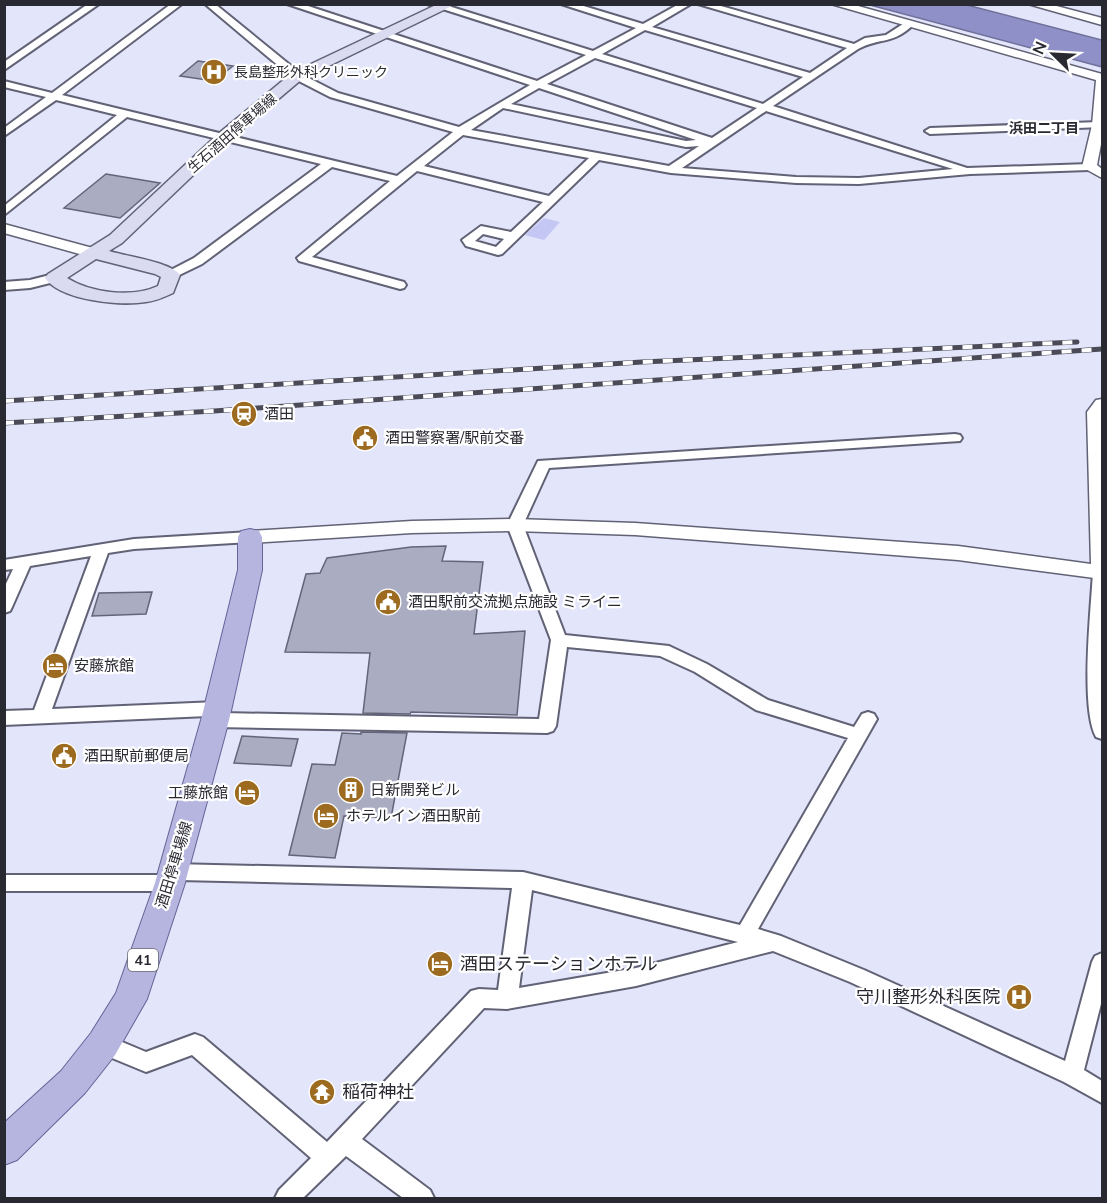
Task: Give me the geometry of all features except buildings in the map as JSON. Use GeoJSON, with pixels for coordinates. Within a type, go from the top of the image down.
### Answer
{"type":"FeatureCollection","features":[{"type":"Feature","properties":{"kind":"main road","name":"生石酒田停車場線"},"geometry":{"type":"LineString","coordinates":[[54,278],[116,239],[224,137],[297,76],[441,6]]}},
{"type":"Feature","properties":{"kind":"main road"},"geometry":{"type":"LineString","coordinates":[[54,278],[62,284],[97,295],[123,298],[151,296],[166,289],[171,275],[161,270],[94,252]]}},
{"type":"Feature","properties":{"kind":"main road","name":"酒田停車場線"},"geometry":{"type":"LineString","coordinates":[[4,1148],[73,1082],[103,1044],[130,999],[171,877],[216,714],[250,570],[250,537]]}},
{"type":"Feature","properties":{"kind":"street"},"geometry":{"type":"LineString","coordinates":[[4,133],[178,4]]}},
{"type":"Feature","properties":{"kind":"street"},"geometry":{"type":"LineString","coordinates":[[208,4],[297,76],[334,95],[461,131],[671,170],[796,180],[859,181],[1094,162]]}},
{"type":"Feature","properties":{"kind":"street"},"geometry":{"type":"LineString","coordinates":[[291,4],[713,142]]}},
{"type":"Feature","properties":{"kind":"street"},"geometry":{"type":"LineString","coordinates":[[565,4],[811,76]]}},
{"type":"Feature","properties":{"kind":"street"},"geometry":{"type":"LineString","coordinates":[[400,285],[303,258],[461,131],[501,105],[687,4]]}},
{"type":"Feature","properties":{"kind":"street"},"geometry":{"type":"LineString","coordinates":[[702,4],[855,47]]}},
{"type":"Feature","properties":{"kind":"street"},"geometry":{"type":"LineString","coordinates":[[836,4],[1102,80],[1094,162],[1102,174]]}},
{"type":"Feature","properties":{"kind":"street"},"geometry":{"type":"LineString","coordinates":[[1033,4],[1102,22]]}},
{"type":"Feature","properties":{"kind":"street"},"geometry":{"type":"LineString","coordinates":[[4,67],[94,5]]}},
{"type":"Feature","properties":{"kind":"street"},"geometry":{"type":"LineString","coordinates":[[441,6],[970,171]]}},
{"type":"Feature","properties":{"kind":"street"},"geometry":{"type":"LineString","coordinates":[[671,170],[855,47],[868,40],[889,38],[909,24]]}},
{"type":"Feature","properties":{"kind":"street"},"geometry":{"type":"LineString","coordinates":[[4,84],[399,180]]}},
{"type":"Feature","properties":{"kind":"street"},"geometry":{"type":"LineString","coordinates":[[501,105],[686,144],[713,142]]}},
{"type":"Feature","properties":{"kind":"street"},"geometry":{"type":"LineString","coordinates":[[4,212],[125,113]]}},
{"type":"Feature","properties":{"kind":"street"},"geometry":{"type":"LineString","coordinates":[[930,131],[1098,125]]}},
{"type":"Feature","properties":{"kind":"street"},"geometry":{"type":"LineString","coordinates":[[515,235],[597,156]]}},
{"type":"Feature","properties":{"kind":"street"},"geometry":{"type":"LineString","coordinates":[[171,275],[198,261],[330,163]]}},
{"type":"Feature","properties":{"kind":"street"},"geometry":{"type":"LineString","coordinates":[[415,167],[550,200]]}},
{"type":"Feature","properties":{"kind":"street"},"geometry":{"type":"LineString","coordinates":[[4,228],[94,252]]}},
{"type":"Feature","properties":{"kind":"street"},"geometry":{"type":"LineString","coordinates":[[4,286],[30,284],[54,278]]}},
{"type":"Feature","properties":{"kind":"street"},"geometry":{"type":"LineString","coordinates":[[1102,405],[1096,412],[1102,572],[1096,707],[1102,732]]}},
{"type":"Feature","properties":{"kind":"street"},"geometry":{"type":"LineString","coordinates":[[4,718],[216,714],[547,726],[559,640],[515,525],[543,464],[955,438]]}},
{"type":"Feature","properties":{"kind":"street"},"geometry":{"type":"LineString","coordinates":[[4,565],[134,544],[411,527],[515,525],[636,529],[958,553],[1102,572]]}},
{"type":"Feature","properties":{"kind":"street"},"geometry":{"type":"LineString","coordinates":[[39,717],[102,549]]}},
{"type":"Feature","properties":{"kind":"street"},"geometry":{"type":"LineString","coordinates":[[4,607],[24,562]]}},
{"type":"Feature","properties":{"kind":"street"},"geometry":{"type":"LineString","coordinates":[[559,640],[663,650],[701,668],[762,705],[863,727],[745,934]]}},
{"type":"Feature","properties":{"kind":"street"},"geometry":{"type":"LineString","coordinates":[[4,883],[171,877],[523,880],[774,942],[857,976],[1072,1075],[1102,1093]]}},
{"type":"Feature","properties":{"kind":"street"},"geometry":{"type":"LineString","coordinates":[[507,1000],[523,880]]}},
{"type":"Feature","properties":{"kind":"street"},"geometry":{"type":"LineString","coordinates":[[287,1198],[345,1141],[478,998],[507,1000],[636,977],[774,942]]}},
{"type":"Feature","properties":{"kind":"street"},"geometry":{"type":"LineString","coordinates":[[1072,1075],[1102,962]]}},
{"type":"Feature","properties":{"kind":"street"},"geometry":{"type":"LineString","coordinates":[[103,1044],[146,1062],[195,1044],[327,1157]]}},
{"type":"Feature","properties":{"kind":"street"},"geometry":{"type":"LineString","coordinates":[[345,1141],[422,1198]]}},
{"type":"Feature","properties":{"kind":"shaded area"},"geometry":{"type":"Polygon","coordinates":[[[870,5],[967,5],[1102,40],[1102,67],[870,5]]]}},
{"type":"Feature","properties":{"kind":"shaded area"},"geometry":{"type":"Polygon","coordinates":[[[544,218],[560,222],[544,240],[525,235],[544,218]]]}},
{"type":"Feature","properties":{"kind":"railway"},"geometry":{"type":"LineString","coordinates":[[4,401],[642,362],[1077,342]]}},
{"type":"Feature","properties":{"kind":"railway"},"geometry":{"type":"LineString","coordinates":[[4,423],[214,411],[1102,349]]}},
{"type":"Feature","properties":{"kind":"place","name":"長島整形外科クリニック"},"geometry":{"type":"Point","coordinates":[214,72]}},
{"type":"Feature","properties":{"kind":"place","name":"酒田"},"geometry":{"type":"Point","coordinates":[244,414]}},
{"type":"Feature","properties":{"kind":"place","name":"酒田警察署/駅前交番"},"geometry":{"type":"Point","coordinates":[365,438]}},
{"type":"Feature","properties":{"kind":"place","name":"酒田駅前交流拠点施設 ミライニ"},"geometry":{"type":"Point","coordinates":[388,602]}},
{"type":"Feature","properties":{"kind":"place","name":"安藤旅館"},"geometry":{"type":"Point","coordinates":[55,666]}},
{"type":"Feature","properties":{"kind":"place","name":"酒田駅前郵便局"},"geometry":{"type":"Point","coordinates":[64,756]}},
{"type":"Feature","properties":{"kind":"place","name":"日新開発ビル"},"geometry":{"type":"Point","coordinates":[351,790]}},
{"type":"Feature","properties":{"kind":"place","name":"工藤旅館"},"geometry":{"type":"Point","coordinates":[247,793]}},
{"type":"Feature","properties":{"kind":"place","name":"ホテルイン酒田駅前"},"geometry":{"type":"Point","coordinates":[326,816]}},
{"type":"Feature","properties":{"kind":"place","name":"酒田ステーションホテル"},"geometry":{"type":"Point","coordinates":[440,964]}},
{"type":"Feature","properties":{"kind":"place","name":"守川整形外科医院"},"geometry":{"type":"Point","coordinates":[1019,997]}},
{"type":"Feature","properties":{"kind":"place","name":"稲荷神社"},"geometry":{"type":"Point","coordinates":[322,1092]}},
{"type":"Feature","properties":{"kind":"district","name":"浜田二丁目"},"geometry":{"type":"Point","coordinates":[1044,128]}}]}
